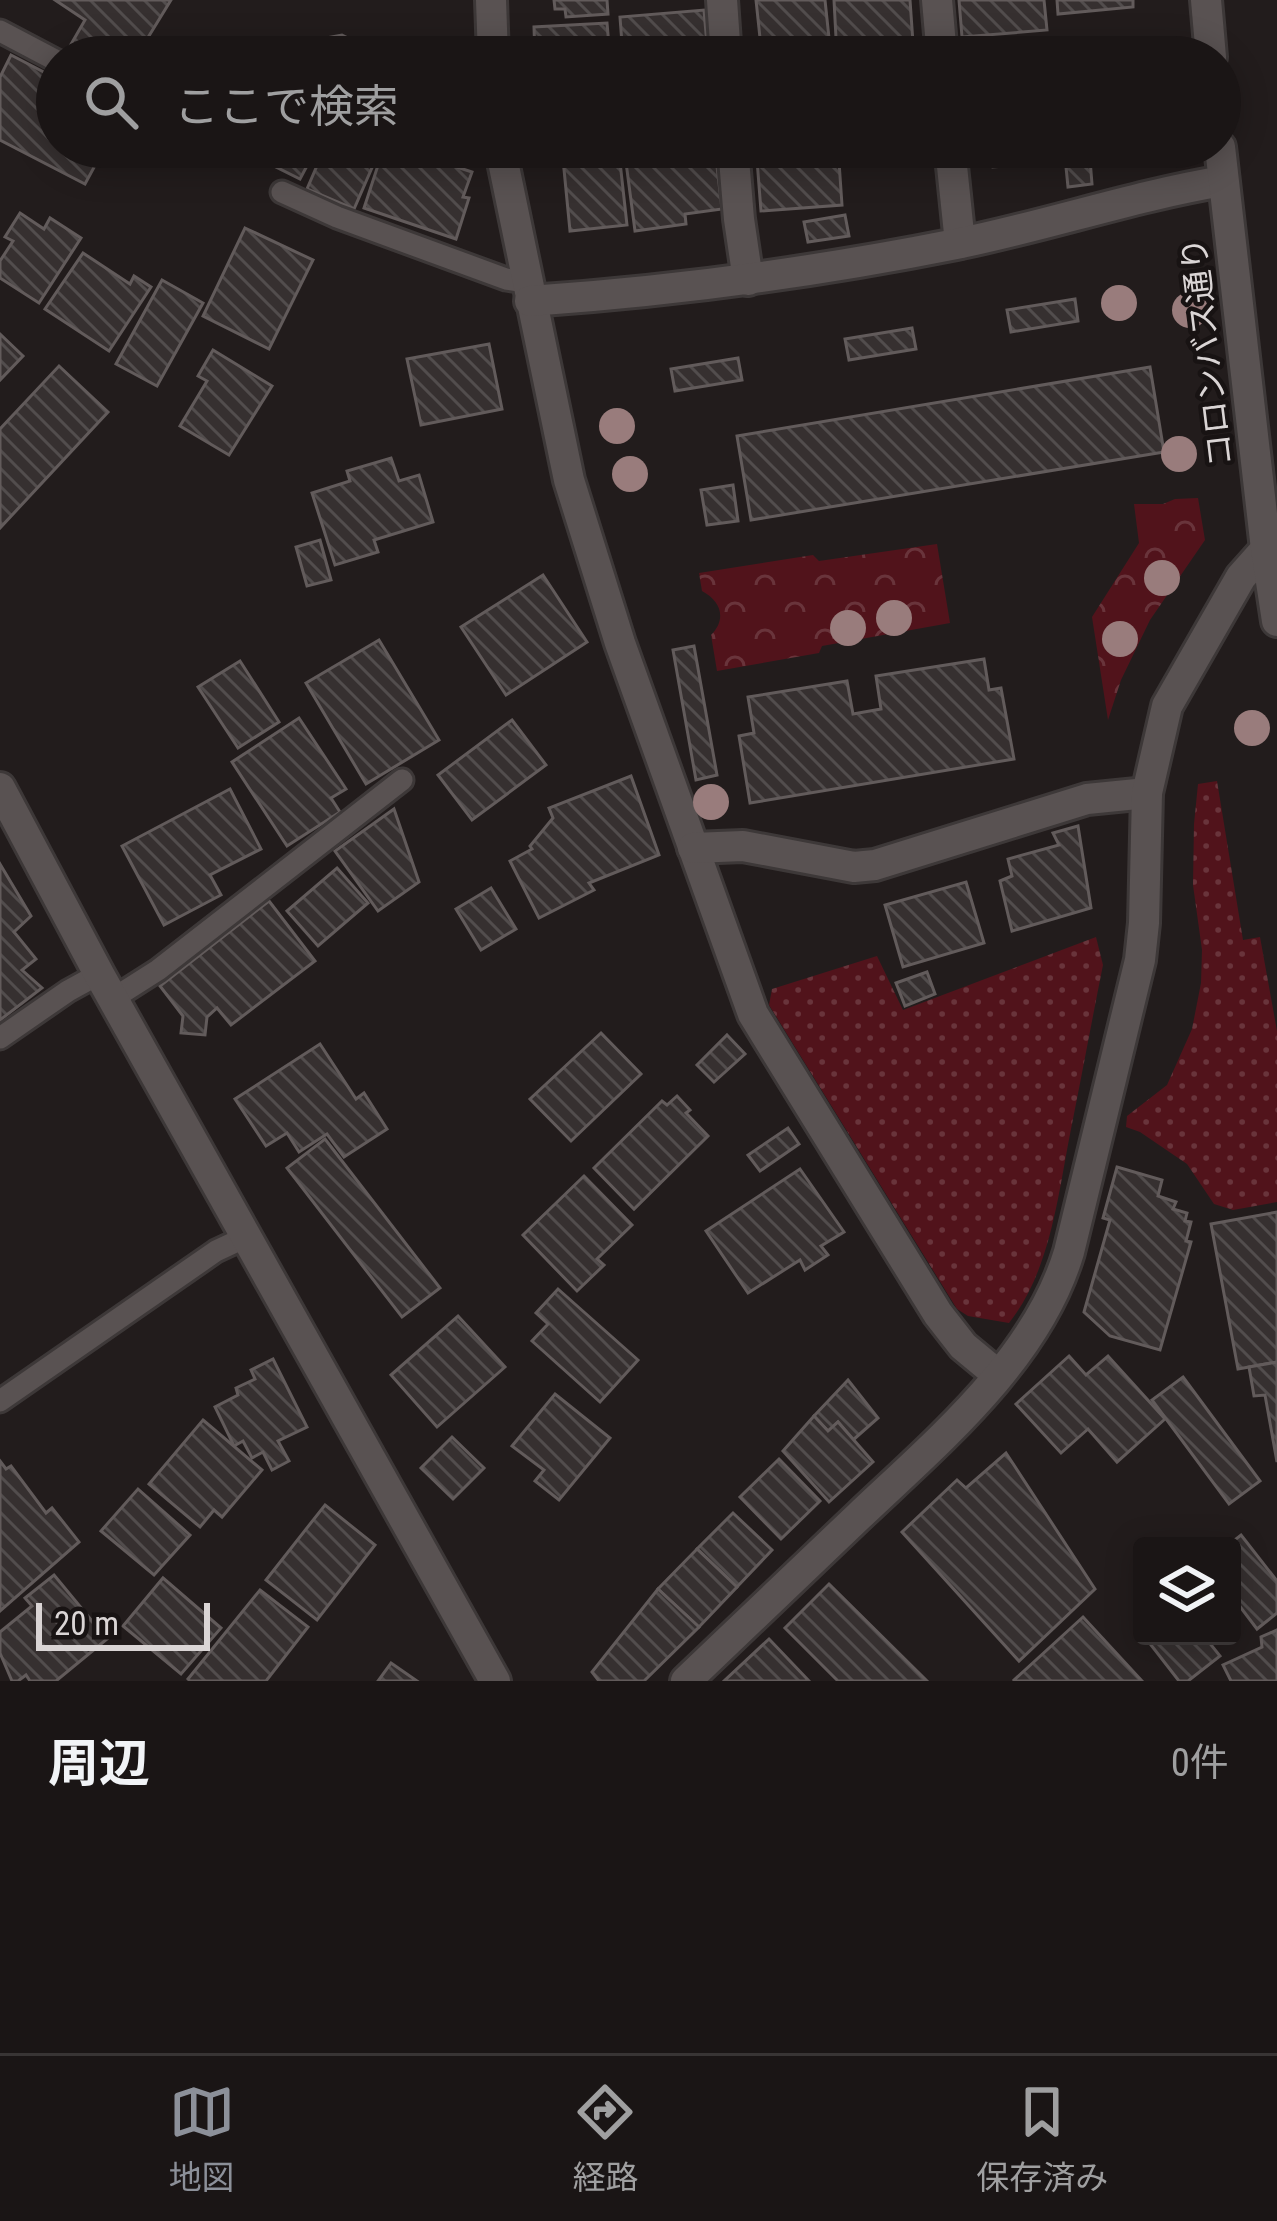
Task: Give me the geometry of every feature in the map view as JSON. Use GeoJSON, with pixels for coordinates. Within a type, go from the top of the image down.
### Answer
{"type":"FeatureCollection","features":[{"type":"Feature","properties":{"kind":"street"},"geometry":{"type":"LineString","coordinates":[[491,0],[492,36]]}},
{"type":"Feature","properties":{"kind":"street"},"geometry":{"type":"LineString","coordinates":[[722,0],[725,36]]}},
{"type":"Feature","properties":{"kind":"street"},"geometry":{"type":"LineString","coordinates":[[937,0],[940,36]]}},
{"type":"Feature","properties":{"kind":"street"},"geometry":{"type":"LineString","coordinates":[[1206,0],[1209,36]]}},
{"type":"Feature","properties":{"kind":"street"},"geometry":{"type":"LineString","coordinates":[[504,168],[580,518],[753,1015],[938,1314],[963,1346],[998,1375]]}},
{"type":"Feature","properties":{"kind":"street"},"geometry":{"type":"LineString","coordinates":[[735,168],[748,280]]}},
{"type":"Feature","properties":{"kind":"street"},"geometry":{"type":"LineString","coordinates":[[952,168],[960,243]]}},
{"type":"Feature","properties":{"kind":"street","name":"コロンバス通り"},"geometry":{"type":"LineString","coordinates":[[1222,168],[1277,621]]}},
{"type":"Feature","properties":{"kind":"street"},"geometry":{"type":"LineString","coordinates":[[528,291],[748,280],[960,243],[1168,190],[1223,181]]}},
{"type":"Feature","properties":{"kind":"street"},"geometry":{"type":"LineString","coordinates":[[686,1681],[958,1422],[1045,1310],[1069,1252],[1140,960],[1147,793],[1167,706],[1241,577],[1271,543]]}},
{"type":"Feature","properties":{"kind":"street"},"geometry":{"type":"LineString","coordinates":[[0,788],[494,1681]]}},
{"type":"Feature","properties":{"kind":"street"},"geometry":{"type":"LineString","coordinates":[[693,848],[743,846],[854,867],[875,866],[1087,799],[1147,793]]}},
{"type":"Feature","properties":{"kind":"lane"},"geometry":{"type":"LineString","coordinates":[[0,31],[36,51]]}},
{"type":"Feature","properties":{"kind":"lane"},"geometry":{"type":"LineString","coordinates":[[282,192],[528,291]]}},
{"type":"Feature","properties":{"kind":"lane"},"geometry":{"type":"LineString","coordinates":[[0,1038],[68,991],[106,986],[158,970],[402,780]]}},
{"type":"Feature","properties":{"kind":"lane"},"geometry":{"type":"LineString","coordinates":[[0,1401],[216,1251],[248,1236]]}},
{"type":"Feature","properties":{"kind":"green space"},"geometry":{"type":"Polygon","coordinates":[[[1198,498],[1205,540],[1150,620],[1108,720],[1092,617],[1139,543],[1134,504],[1198,498]]]}},
{"type":"Feature","properties":{"kind":"green space"},"geometry":{"type":"Polygon","coordinates":[[[937,544],[950,623],[717,671],[711,635],[720,611],[702,591],[699,573],[813,555],[819,561],[937,544]]]}},
{"type":"Feature","properties":{"kind":"green space"},"geometry":{"type":"Polygon","coordinates":[[[1217,781],[1243,940],[1260,937],[1277,1031],[1277,1202],[1233,1210],[1214,1204],[1187,1164],[1126,1127],[1127,1116],[1167,1085],[1192,1029],[1202,950],[1193,885],[1198,784],[1217,781]]]}},
{"type":"Feature","properties":{"kind":"green space"},"geometry":{"type":"Polygon","coordinates":[[[1096,937],[1103,965],[1044,1255],[1009,1323],[968,1316],[957,1309],[769,1005],[772,989],[877,956],[903,1010],[1096,937]]]}},
{"type":"Feature","properties":{"kind":"building"},"geometry":{"type":"Polygon","coordinates":[[[55,0],[171,0],[149,36],[76,36],[85,20],[55,0]]]}},
{"type":"Feature","properties":{"kind":"building"},"geometry":{"type":"Polygon","coordinates":[[[554,0],[607,0],[608,14],[566,17],[565,9],[555,9],[554,0]]]}},
{"type":"Feature","properties":{"kind":"building"},"geometry":{"type":"Polygon","coordinates":[[[756,0],[825,0],[829,36],[760,36],[756,0]]]}},
{"type":"Feature","properties":{"kind":"building"},"geometry":{"type":"Polygon","coordinates":[[[834,0],[910,0],[913,36],[836,36],[834,0]]]}},
{"type":"Feature","properties":{"kind":"building"},"geometry":{"type":"Polygon","coordinates":[[[959,0],[1044,0],[1047,30],[962,36],[959,0]]]}},
{"type":"Feature","properties":{"kind":"building"},"geometry":{"type":"Polygon","coordinates":[[[1057,0],[1133,0],[1133,7],[1058,14],[1057,0]]]}},
{"type":"Feature","properties":{"kind":"building"},"geometry":{"type":"Polygon","coordinates":[[[704,10],[706,36],[621,36],[620,17],[704,10]]]}},
{"type":"Feature","properties":{"kind":"building"},"geometry":{"type":"Polygon","coordinates":[[[607,23],[608,36],[534,36],[534,27],[607,23]]]}},
{"type":"Feature","properties":{"kind":"building"},"geometry":{"type":"Polygon","coordinates":[[[11,55],[36,68],[36,159],[0,140],[0,77],[11,55]]]}},
{"type":"Feature","properties":{"kind":"building"},"geometry":{"type":"Polygon","coordinates":[[[54,168],[94,168],[85,184],[54,168]]]}},
{"type":"Feature","properties":{"kind":"building"},"geometry":{"type":"Polygon","coordinates":[[[278,168],[306,168],[300,179],[278,168]]]}},
{"type":"Feature","properties":{"kind":"building"},"geometry":{"type":"Polygon","coordinates":[[[316,168],[372,168],[354,209],[307,189],[316,168]]]}},
{"type":"Feature","properties":{"kind":"building"},"geometry":{"type":"Polygon","coordinates":[[[377,168],[472,172],[456,239],[364,208],[377,168]]]}},
{"type":"Feature","properties":{"kind":"building"},"geometry":{"type":"Polygon","coordinates":[[[564,168],[621,168],[627,225],[570,231],[564,168]]]}},
{"type":"Feature","properties":{"kind":"building"},"geometry":{"type":"Polygon","coordinates":[[[627,168],[717,168],[722,209],[685,214],[686,224],[635,231],[627,168]]]}},
{"type":"Feature","properties":{"kind":"building"},"geometry":{"type":"Polygon","coordinates":[[[758,168],[839,168],[842,205],[761,211],[758,168]]]}},
{"type":"Feature","properties":{"kind":"building"},"geometry":{"type":"Polygon","coordinates":[[[1066,168],[1091,168],[1092,184],[1068,187],[1066,168]]]}},
{"type":"Feature","properties":{"kind":"building"},"geometry":{"type":"Polygon","coordinates":[[[20,213],[44,229],[50,218],[81,238],[39,303],[0,278],[0,261],[13,241],[5,237],[20,213]]]}},
{"type":"Feature","properties":{"kind":"building"},"geometry":{"type":"Polygon","coordinates":[[[845,215],[849,236],[808,242],[804,222],[845,215]]]}},
{"type":"Feature","properties":{"kind":"building"},"geometry":{"type":"Polygon","coordinates":[[[245,228],[313,260],[269,349],[203,316],[245,228]]]}},
{"type":"Feature","properties":{"kind":"building"},"geometry":{"type":"Polygon","coordinates":[[[83,253],[130,284],[134,276],[151,287],[109,351],[45,309],[83,253]]]}},
{"type":"Feature","properties":{"kind":"building"},"geometry":{"type":"Polygon","coordinates":[[[162,280],[203,303],[157,386],[116,364],[162,280]]]}},
{"type":"Feature","properties":{"kind":"building"},"geometry":{"type":"Polygon","coordinates":[[[1075,299],[1078,321],[1011,332],[1007,310],[1075,299]]]}},
{"type":"Feature","properties":{"kind":"building"},"geometry":{"type":"Polygon","coordinates":[[[912,328],[916,349],[849,360],[845,339],[912,328]]]}},
{"type":"Feature","properties":{"kind":"building"},"geometry":{"type":"Polygon","coordinates":[[[0,334],[23,356],[0,380],[0,334]]]}},
{"type":"Feature","properties":{"kind":"building"},"geometry":{"type":"Polygon","coordinates":[[[489,344],[502,409],[421,425],[407,359],[489,344]]]}},
{"type":"Feature","properties":{"kind":"building"},"geometry":{"type":"Polygon","coordinates":[[[213,350],[272,386],[229,455],[180,426],[207,381],[198,376],[213,350]]]}},
{"type":"Feature","properties":{"kind":"building"},"geometry":{"type":"Polygon","coordinates":[[[738,358],[742,380],[675,391],[671,369],[738,358]]]}},
{"type":"Feature","properties":{"kind":"building"},"geometry":{"type":"Polygon","coordinates":[[[59,366],[108,412],[0,528],[0,429],[59,366]]]}},
{"type":"Feature","properties":{"kind":"building"},"geometry":{"type":"Polygon","coordinates":[[[1150,367],[1164,452],[751,520],[737,436],[1150,367]]]}},
{"type":"Feature","properties":{"kind":"building"},"geometry":{"type":"Polygon","coordinates":[[[391,458],[399,481],[419,475],[433,522],[374,540],[378,552],[335,565],[312,493],[350,481],[347,471],[391,458]]]}},
{"type":"Feature","properties":{"kind":"building"},"geometry":{"type":"Polygon","coordinates":[[[733,485],[738,521],[707,525],[701,490],[733,485]]]}},
{"type":"Feature","properties":{"kind":"building"},"geometry":{"type":"Polygon","coordinates":[[[320,540],[331,580],[307,586],[296,547],[320,540]]]}},
{"type":"Feature","properties":{"kind":"building"},"geometry":{"type":"Polygon","coordinates":[[[543,575],[587,642],[506,695],[461,627],[543,575]]]}},
{"type":"Feature","properties":{"kind":"building"},"geometry":{"type":"Polygon","coordinates":[[[379,640],[439,740],[366,784],[306,683],[379,640]]]}},
{"type":"Feature","properties":{"kind":"building"},"geometry":{"type":"Polygon","coordinates":[[[694,646],[717,775],[696,780],[673,650],[694,646]]]}},
{"type":"Feature","properties":{"kind":"building"},"geometry":{"type":"Polygon","coordinates":[[[984,659],[989,690],[1001,688],[1014,759],[750,803],[739,736],[754,733],[748,697],[847,681],[853,714],[881,709],[876,676],[984,659]]]}},
{"type":"Feature","properties":{"kind":"building"},"geometry":{"type":"Polygon","coordinates":[[[240,661],[279,722],[238,748],[198,687],[240,661]]]}},
{"type":"Feature","properties":{"kind":"building"},"geometry":{"type":"Polygon","coordinates":[[[299,718],[346,789],[331,798],[340,812],[287,846],[232,762],[299,718]]]}},
{"type":"Feature","properties":{"kind":"building"},"geometry":{"type":"Polygon","coordinates":[[[512,720],[546,765],[472,820],[438,775],[512,720]]]}},
{"type":"Feature","properties":{"kind":"building"},"geometry":{"type":"Polygon","coordinates":[[[631,776],[659,855],[589,883],[594,890],[539,918],[510,861],[532,849],[553,818],[549,808],[631,776]]]}},
{"type":"Feature","properties":{"kind":"building"},"geometry":{"type":"Polygon","coordinates":[[[230,789],[261,849],[210,875],[221,895],[164,925],[122,846],[230,789]]]}},
{"type":"Feature","properties":{"kind":"building"},"geometry":{"type":"Polygon","coordinates":[[[394,809],[419,882],[378,911],[335,851],[394,809]]]}},
{"type":"Feature","properties":{"kind":"building"},"geometry":{"type":"Polygon","coordinates":[[[1078,826],[1091,908],[1012,931],[1000,881],[1012,876],[1008,859],[1059,845],[1053,833],[1078,826]]]}},
{"type":"Feature","properties":{"kind":"building"},"geometry":{"type":"Polygon","coordinates":[[[0,864],[31,916],[14,932],[36,959],[22,970],[42,988],[0,1020],[0,864]]]}},
{"type":"Feature","properties":{"kind":"building"},"geometry":{"type":"Polygon","coordinates":[[[337,868],[368,903],[318,946],[287,911],[337,868]]]}},
{"type":"Feature","properties":{"kind":"building"},"geometry":{"type":"Polygon","coordinates":[[[966,882],[984,943],[903,967],[885,905],[966,882]]]}},
{"type":"Feature","properties":{"kind":"building"},"geometry":{"type":"Polygon","coordinates":[[[491,888],[516,929],[481,950],[456,909],[491,888]]]}},
{"type":"Feature","properties":{"kind":"building"},"geometry":{"type":"Polygon","coordinates":[[[269,901],[315,961],[231,1025],[217,1008],[207,1017],[205,1035],[181,1033],[183,1016],[160,986],[269,901]]]}},
{"type":"Feature","properties":{"kind":"building"},"geometry":{"type":"Polygon","coordinates":[[[927,972],[935,994],[905,1006],[896,983],[927,972]]]}},
{"type":"Feature","properties":{"kind":"building"},"geometry":{"type":"Polygon","coordinates":[[[601,1033],[641,1074],[571,1141],[530,1099],[601,1033]]]}},
{"type":"Feature","properties":{"kind":"building"},"geometry":{"type":"Polygon","coordinates":[[[727,1035],[745,1054],[714,1082],[697,1065],[727,1035]]]}},
{"type":"Feature","properties":{"kind":"building"},"geometry":{"type":"Polygon","coordinates":[[[320,1044],[356,1099],[364,1093],[387,1129],[344,1157],[327,1134],[299,1152],[287,1133],[266,1146],[235,1099],[320,1044]]]}},
{"type":"Feature","properties":{"kind":"building"},"geometry":{"type":"Polygon","coordinates":[[[677,1096],[708,1136],[634,1209],[594,1168],[662,1101],[667,1105],[677,1096]]]}},
{"type":"Feature","properties":{"kind":"building"},"geometry":{"type":"Polygon","coordinates":[[[788,1128],[799,1144],[760,1171],[748,1155],[788,1128]]]}},
{"type":"Feature","properties":{"kind":"building"},"geometry":{"type":"Polygon","coordinates":[[[325,1139],[440,1288],[402,1317],[287,1168],[325,1139]]]}},
{"type":"Feature","properties":{"kind":"building"},"geometry":{"type":"Polygon","coordinates":[[[1117,1167],[1162,1180],[1158,1196],[1176,1202],[1173,1209],[1187,1213],[1185,1221],[1191,1222],[1186,1241],[1191,1242],[1160,1350],[1110,1336],[1084,1312],[1110,1220],[1103,1218],[1117,1167]]]}},
{"type":"Feature","properties":{"kind":"building"},"geometry":{"type":"Polygon","coordinates":[[[800,1169],[844,1232],[821,1246],[828,1255],[805,1270],[800,1260],[748,1293],[706,1231],[800,1169]]]}},
{"type":"Feature","properties":{"kind":"building"},"geometry":{"type":"Polygon","coordinates":[[[584,1176],[632,1225],[597,1259],[604,1265],[577,1291],[523,1235],[584,1176]]]}},
{"type":"Feature","properties":{"kind":"building"},"geometry":{"type":"Polygon","coordinates":[[[1277,1212],[1277,1362],[1238,1369],[1211,1224],[1277,1212]]]}},
{"type":"Feature","properties":{"kind":"building"},"geometry":{"type":"Polygon","coordinates":[[[558,1289],[638,1360],[600,1402],[532,1341],[548,1324],[536,1313],[558,1289]]]}},
{"type":"Feature","properties":{"kind":"building"},"geometry":{"type":"Polygon","coordinates":[[[458,1316],[505,1367],[437,1427],[391,1375],[458,1316]]]}},
{"type":"Feature","properties":{"kind":"building"},"geometry":{"type":"Polygon","coordinates":[[[1069,1356],[1086,1375],[1108,1356],[1165,1419],[1117,1462],[1088,1429],[1061,1453],[1016,1404],[1069,1356]]]}},
{"type":"Feature","properties":{"kind":"building"},"geometry":{"type":"Polygon","coordinates":[[[273,1359],[307,1427],[278,1441],[289,1461],[272,1470],[263,1452],[252,1458],[243,1441],[234,1446],[215,1407],[255,1379],[251,1370],[273,1359]]]}},
{"type":"Feature","properties":{"kind":"building"},"geometry":{"type":"Polygon","coordinates":[[[1277,1362],[1277,1462],[1265,1395],[1254,1396],[1249,1367],[1277,1362]]]}},
{"type":"Feature","properties":{"kind":"building"},"geometry":{"type":"Polygon","coordinates":[[[1183,1377],[1260,1481],[1229,1504],[1152,1400],[1183,1377]]]}},
{"type":"Feature","properties":{"kind":"building"},"geometry":{"type":"Polygon","coordinates":[[[848,1380],[878,1418],[853,1440],[838,1422],[828,1431],[814,1416],[848,1380]]]}},
{"type":"Feature","properties":{"kind":"building"},"geometry":{"type":"Polygon","coordinates":[[[555,1394],[610,1438],[559,1500],[535,1481],[544,1470],[512,1446],[555,1394]]]}},
{"type":"Feature","properties":{"kind":"building"},"geometry":{"type":"Polygon","coordinates":[[[814,1416],[828,1431],[838,1422],[873,1462],[829,1502],[783,1451],[814,1416]]]}},
{"type":"Feature","properties":{"kind":"building"},"geometry":{"type":"Polygon","coordinates":[[[203,1420],[262,1470],[222,1517],[214,1510],[200,1527],[149,1484],[203,1420]]]}},
{"type":"Feature","properties":{"kind":"building"},"geometry":{"type":"Polygon","coordinates":[[[452,1437],[484,1468],[453,1499],[421,1468],[452,1437]]]}},
{"type":"Feature","properties":{"kind":"building"},"geometry":{"type":"Polygon","coordinates":[[[1006,1453],[1095,1589],[1019,1661],[902,1532],[957,1480],[966,1488],[1006,1453]]]}},
{"type":"Feature","properties":{"kind":"building"},"geometry":{"type":"Polygon","coordinates":[[[779,1459],[820,1501],[781,1539],[740,1497],[779,1459]]]}},
{"type":"Feature","properties":{"kind":"building"},"geometry":{"type":"Polygon","coordinates":[[[0,1461],[6,1469],[11,1466],[46,1513],[52,1508],[79,1542],[0,1611],[0,1461]]]}},
{"type":"Feature","properties":{"kind":"building"},"geometry":{"type":"Polygon","coordinates":[[[138,1489],[190,1535],[154,1575],[101,1531],[138,1489]]]}},
{"type":"Feature","properties":{"kind":"building"},"geometry":{"type":"Polygon","coordinates":[[[325,1505],[375,1545],[317,1620],[266,1580],[325,1505]]]}},
{"type":"Feature","properties":{"kind":"building"},"geometry":{"type":"Polygon","coordinates":[[[733,1513],[772,1550],[737,1587],[697,1549],[733,1513]]]}},
{"type":"Feature","properties":{"kind":"building"},"geometry":{"type":"Polygon","coordinates":[[[1238,1537],[1277,1581],[1277,1613],[1257,1629],[1241,1608],[1238,1537]]]}},
{"type":"Feature","properties":{"kind":"building"},"geometry":{"type":"Polygon","coordinates":[[[697,1549],[737,1587],[699,1627],[658,1589],[697,1549]]]}},
{"type":"Feature","properties":{"kind":"building"},"geometry":{"type":"Polygon","coordinates":[[[54,1575],[107,1639],[56,1681],[30,1681],[26,1675],[12,1681],[0,1653],[0,1632],[32,1606],[25,1598],[54,1575]]]}},
{"type":"Feature","properties":{"kind":"building"},"geometry":{"type":"Polygon","coordinates":[[[163,1578],[221,1628],[181,1674],[123,1626],[163,1578]]]}},
{"type":"Feature","properties":{"kind":"building"},"geometry":{"type":"Polygon","coordinates":[[[829,1584],[927,1681],[838,1681],[785,1628],[829,1584]]]}},
{"type":"Feature","properties":{"kind":"building"},"geometry":{"type":"Polygon","coordinates":[[[658,1589],[699,1627],[644,1681],[599,1681],[592,1672],[658,1589]]]}},
{"type":"Feature","properties":{"kind":"building"},"geometry":{"type":"Polygon","coordinates":[[[260,1590],[308,1627],[266,1681],[190,1681],[188,1679],[260,1590]]]}},
{"type":"Feature","properties":{"kind":"building"},"geometry":{"type":"Polygon","coordinates":[[[1083,1617],[1142,1681],[1014,1680],[1083,1617]]]}},
{"type":"Feature","properties":{"kind":"building"},"geometry":{"type":"Polygon","coordinates":[[[1277,1630],[1277,1681],[1231,1681],[1223,1665],[1262,1647],[1261,1637],[1277,1630]]]}},
{"type":"Feature","properties":{"kind":"building"},"geometry":{"type":"Polygon","coordinates":[[[769,1639],[809,1681],[724,1681],[769,1639]]]}},
{"type":"Feature","properties":{"kind":"building"},"geometry":{"type":"Polygon","coordinates":[[[1151,1645],[1211,1645],[1220,1656],[1188,1681],[1179,1681],[1151,1645]]]}},
{"type":"Feature","properties":{"kind":"building"},"geometry":{"type":"Polygon","coordinates":[[[391,1663],[417,1681],[378,1681],[391,1663]]]}}]}
